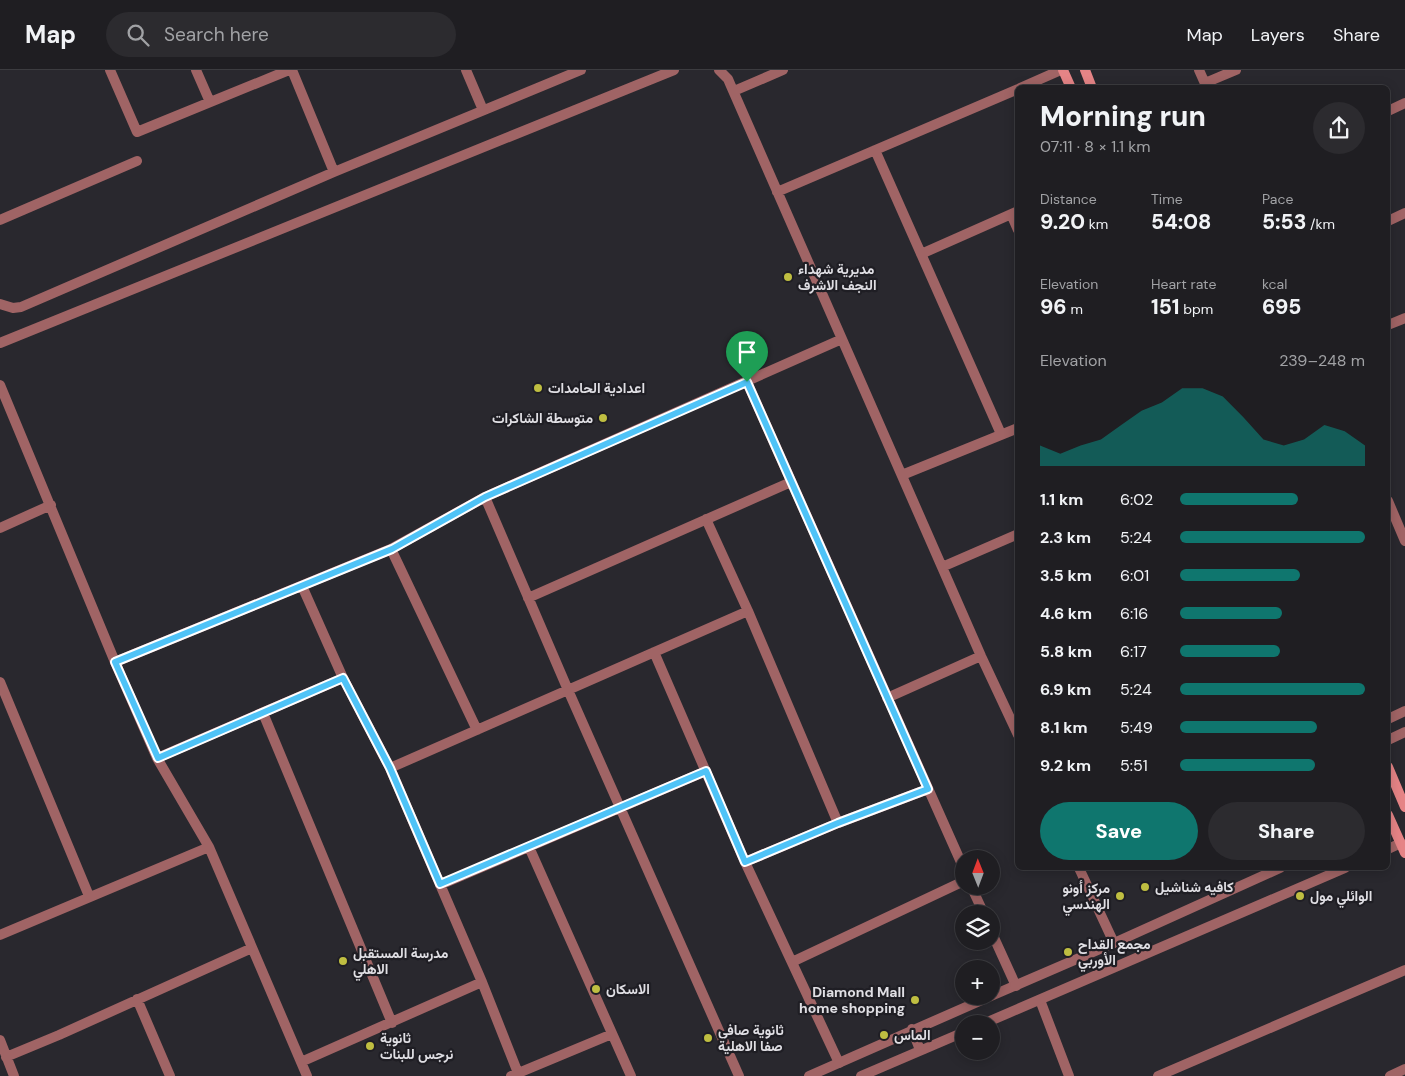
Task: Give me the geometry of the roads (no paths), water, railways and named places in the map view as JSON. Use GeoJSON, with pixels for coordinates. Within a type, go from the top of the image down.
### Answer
{"type":"FeatureCollection","features":[{"type":"Feature","properties":{"kind":"main road"},"geometry":{"type":"LineString","coordinates":[[1062,70],[1070,85]]}},
{"type":"Feature","properties":{"kind":"main road"},"geometry":{"type":"LineString","coordinates":[[1085,70],[1091,85]]}},
{"type":"Feature","properties":{"kind":"main road"},"geometry":{"type":"LineString","coordinates":[[1390,773],[1405,807]]}},
{"type":"Feature","properties":{"kind":"main road"},"geometry":{"type":"LineString","coordinates":[[1390,823],[1403,848]]}},
{"type":"Feature","properties":{"kind":"street"},"geometry":{"type":"LineString","coordinates":[[110,70],[137,132],[290,70],[334,172]]}},
{"type":"Feature","properties":{"kind":"street"},"geometry":{"type":"LineString","coordinates":[[196,70],[210,102]]}},
{"type":"Feature","properties":{"kind":"street"},"geometry":{"type":"LineString","coordinates":[[466,70],[483,110]]}},
{"type":"Feature","properties":{"kind":"street"},"geometry":{"type":"LineString","coordinates":[[0,304],[13,308],[22,307],[334,172],[581,70]]}},
{"type":"Feature","properties":{"kind":"street"},"geometry":{"type":"LineString","coordinates":[[0,343],[674,70]]}},
{"type":"Feature","properties":{"kind":"street"},"geometry":{"type":"LineString","coordinates":[[719,70],[728,79],[734,91],[981,656],[1015,729]]}},
{"type":"Feature","properties":{"kind":"street"},"geometry":{"type":"LineString","coordinates":[[734,91],[783,70]]}},
{"type":"Feature","properties":{"kind":"street"},"geometry":{"type":"LineString","coordinates":[[1026,85],[1062,70]]}},
{"type":"Feature","properties":{"kind":"street"},"geometry":{"type":"LineString","coordinates":[[1199,70],[1206,85],[1236,70]]}},
{"type":"Feature","properties":{"kind":"street"},"geometry":{"type":"LineString","coordinates":[[777,192],[1015,90]]}},
{"type":"Feature","properties":{"kind":"street"},"geometry":{"type":"LineString","coordinates":[[1390,110],[1405,103]]}},
{"type":"Feature","properties":{"kind":"street"},"geometry":{"type":"LineString","coordinates":[[875,150],[1001,434]]}},
{"type":"Feature","properties":{"kind":"street"},"geometry":{"type":"LineString","coordinates":[[0,220],[137,161]]}},
{"type":"Feature","properties":{"kind":"street"},"geometry":{"type":"LineString","coordinates":[[921,254],[1014,212]]}},
{"type":"Feature","properties":{"kind":"street"},"geometry":{"type":"LineString","coordinates":[[1390,220],[1405,213]]}},
{"type":"Feature","properties":{"kind":"street"},"geometry":{"type":"LineString","coordinates":[[1390,325],[1405,318]]}},
{"type":"Feature","properties":{"kind":"street"},"geometry":{"type":"LineString","coordinates":[[115,662],[392,549],[485,497],[842,339]]}},
{"type":"Feature","properties":{"kind":"street"},"geometry":{"type":"LineString","coordinates":[[747,382],[955,850]]}},
{"type":"Feature","properties":{"kind":"street"},"geometry":{"type":"LineString","coordinates":[[0,385],[115,662],[158,758],[209,847],[307,1076]]}},
{"type":"Feature","properties":{"kind":"street"},"geometry":{"type":"LineString","coordinates":[[902,475],[1015,429]]}},
{"type":"Feature","properties":{"kind":"street"},"geometry":{"type":"LineString","coordinates":[[528,598],[791,482]]}},
{"type":"Feature","properties":{"kind":"street"},"geometry":{"type":"LineString","coordinates":[[485,497],[568,690],[739,1076]]}},
{"type":"Feature","properties":{"kind":"street"},"geometry":{"type":"LineString","coordinates":[[0,528],[51,505]]}},
{"type":"Feature","properties":{"kind":"street"},"geometry":{"type":"LineString","coordinates":[[1390,506],[1405,541]]}},
{"type":"Feature","properties":{"kind":"street"},"geometry":{"type":"LineString","coordinates":[[706,519],[748,611],[838,823]]}},
{"type":"Feature","properties":{"kind":"street"},"geometry":{"type":"LineString","coordinates":[[942,567],[1015,535]]}},
{"type":"Feature","properties":{"kind":"street"},"geometry":{"type":"LineString","coordinates":[[392,549],[477,730]]}},
{"type":"Feature","properties":{"kind":"street"},"geometry":{"type":"LineString","coordinates":[[302,586],[343,678],[390,768],[482,982],[515,1074],[612,1034]]}},
{"type":"Feature","properties":{"kind":"street"},"geometry":{"type":"LineString","coordinates":[[390,768],[748,611]]}},
{"type":"Feature","properties":{"kind":"street"},"geometry":{"type":"LineString","coordinates":[[654,652],[745,862],[839,1063]]}},
{"type":"Feature","properties":{"kind":"street"},"geometry":{"type":"LineString","coordinates":[[888,698],[981,656]]}},
{"type":"Feature","properties":{"kind":"street"},"geometry":{"type":"LineString","coordinates":[[158,758],[343,678]]}},
{"type":"Feature","properties":{"kind":"street"},"geometry":{"type":"LineString","coordinates":[[0,682],[89,896]]}},
{"type":"Feature","properties":{"kind":"street"},"geometry":{"type":"LineString","coordinates":[[1390,718],[1405,712]]}},
{"type":"Feature","properties":{"kind":"street"},"geometry":{"type":"LineString","coordinates":[[263,713],[392,1023]]}},
{"type":"Feature","properties":{"kind":"street"},"geometry":{"type":"LineString","coordinates":[[1390,739],[1405,732]]}},
{"type":"Feature","properties":{"kind":"street"},"geometry":{"type":"LineString","coordinates":[[440,884],[621,809],[706,771]]}},
{"type":"Feature","properties":{"kind":"street"},"geometry":{"type":"LineString","coordinates":[[745,862],[838,823],[928,789]]}},
{"type":"Feature","properties":{"kind":"street"},"geometry":{"type":"LineString","coordinates":[[0,935],[209,847]]}},
{"type":"Feature","properties":{"kind":"street"},"geometry":{"type":"LineString","coordinates":[[529,847],[631,1076]]}},
{"type":"Feature","properties":{"kind":"street"},"geometry":{"type":"LineString","coordinates":[[1390,849],[1403,848]]}},
{"type":"Feature","properties":{"kind":"street"},"geometry":{"type":"LineString","coordinates":[[1080,870],[1114,943]]}},
{"type":"Feature","properties":{"kind":"street"},"geometry":{"type":"LineString","coordinates":[[1000,992],[1276,870]]}},
{"type":"Feature","properties":{"kind":"street"},"geometry":{"type":"LineString","coordinates":[[1000,1017],[1340,870]]}},
{"type":"Feature","properties":{"kind":"street"},"geometry":{"type":"LineString","coordinates":[[792,962],[955,885]]}},
{"type":"Feature","properties":{"kind":"street"},"geometry":{"type":"LineString","coordinates":[[6,1057],[252,948]]}},
{"type":"Feature","properties":{"kind":"street"},"geometry":{"type":"LineString","coordinates":[[1000,950],[1016,986]]}},
{"type":"Feature","properties":{"kind":"street"},"geometry":{"type":"LineString","coordinates":[[1158,1076],[1169,1074],[1405,970]]}},
{"type":"Feature","properties":{"kind":"street"},"geometry":{"type":"LineString","coordinates":[[301,1062],[482,982]]}},
{"type":"Feature","properties":{"kind":"street"},"geometry":{"type":"LineString","coordinates":[[138,999],[170,1076]]}},
{"type":"Feature","properties":{"kind":"street"},"geometry":{"type":"LineString","coordinates":[[1040,1000],[1068,1076]]}},
{"type":"Feature","properties":{"kind":"street"},"geometry":{"type":"LineString","coordinates":[[809,1076],[969,1005]]}},
{"type":"Feature","properties":{"kind":"street"},"geometry":{"type":"LineString","coordinates":[[912,1029],[920,1050]]}},
{"type":"Feature","properties":{"kind":"street"},"geometry":{"type":"LineString","coordinates":[[862,1076],[955,1036]]}},
{"type":"Feature","properties":{"kind":"street"},"geometry":{"type":"LineString","coordinates":[[0,1040],[14,1076]]}},
{"type":"Feature","properties":{"kind":"street"},"geometry":{"type":"LineString","coordinates":[[1393,1075],[1405,1069]]}},
{"type":"Feature","properties":{"kind":"place","name":"مديرية شهداء النجف الاشرف"},"geometry":{"type":"Point","coordinates":[788,277]}},
{"type":"Feature","properties":{"kind":"place","name":"اعدادية الحامدات"},"geometry":{"type":"Point","coordinates":[538,388]}},
{"type":"Feature","properties":{"kind":"place","name":"متوسطة الشاكرات"},"geometry":{"type":"Point","coordinates":[603,418]}},
{"type":"Feature","properties":{"kind":"place","name":"كافيه شناشيل"},"geometry":{"type":"Point","coordinates":[1145,887]}},
{"type":"Feature","properties":{"kind":"place","name":"مركز أونو الهندسي"},"geometry":{"type":"Point","coordinates":[1120,896]}},
{"type":"Feature","properties":{"kind":"place","name":"الوائلي مول"},"geometry":{"type":"Point","coordinates":[1300,896]}},
{"type":"Feature","properties":{"kind":"place","name":"مجمع القداح الأوربي"},"geometry":{"type":"Point","coordinates":[1068,952]}},
{"type":"Feature","properties":{"kind":"place","name":"مدرسة المستقبل الاهلي"},"geometry":{"type":"Point","coordinates":[343,961]}},
{"type":"Feature","properties":{"kind":"place","name":"الاسكان"},"geometry":{"type":"Point","coordinates":[596,989]}},
{"type":"Feature","properties":{"kind":"place","name":"Diamond Mall home shopping"},"geometry":{"type":"Point","coordinates":[915,1000]}},
{"type":"Feature","properties":{"kind":"place","name":"الماس"},"geometry":{"type":"Point","coordinates":[884,1035]}},
{"type":"Feature","properties":{"kind":"place","name":"ثانوية صافي صفا الاهلية"},"geometry":{"type":"Point","coordinates":[708,1038]}},
{"type":"Feature","properties":{"kind":"place","name":"ثانوية نرجس للبنات"},"geometry":{"type":"Point","coordinates":[370,1046]}}]}
